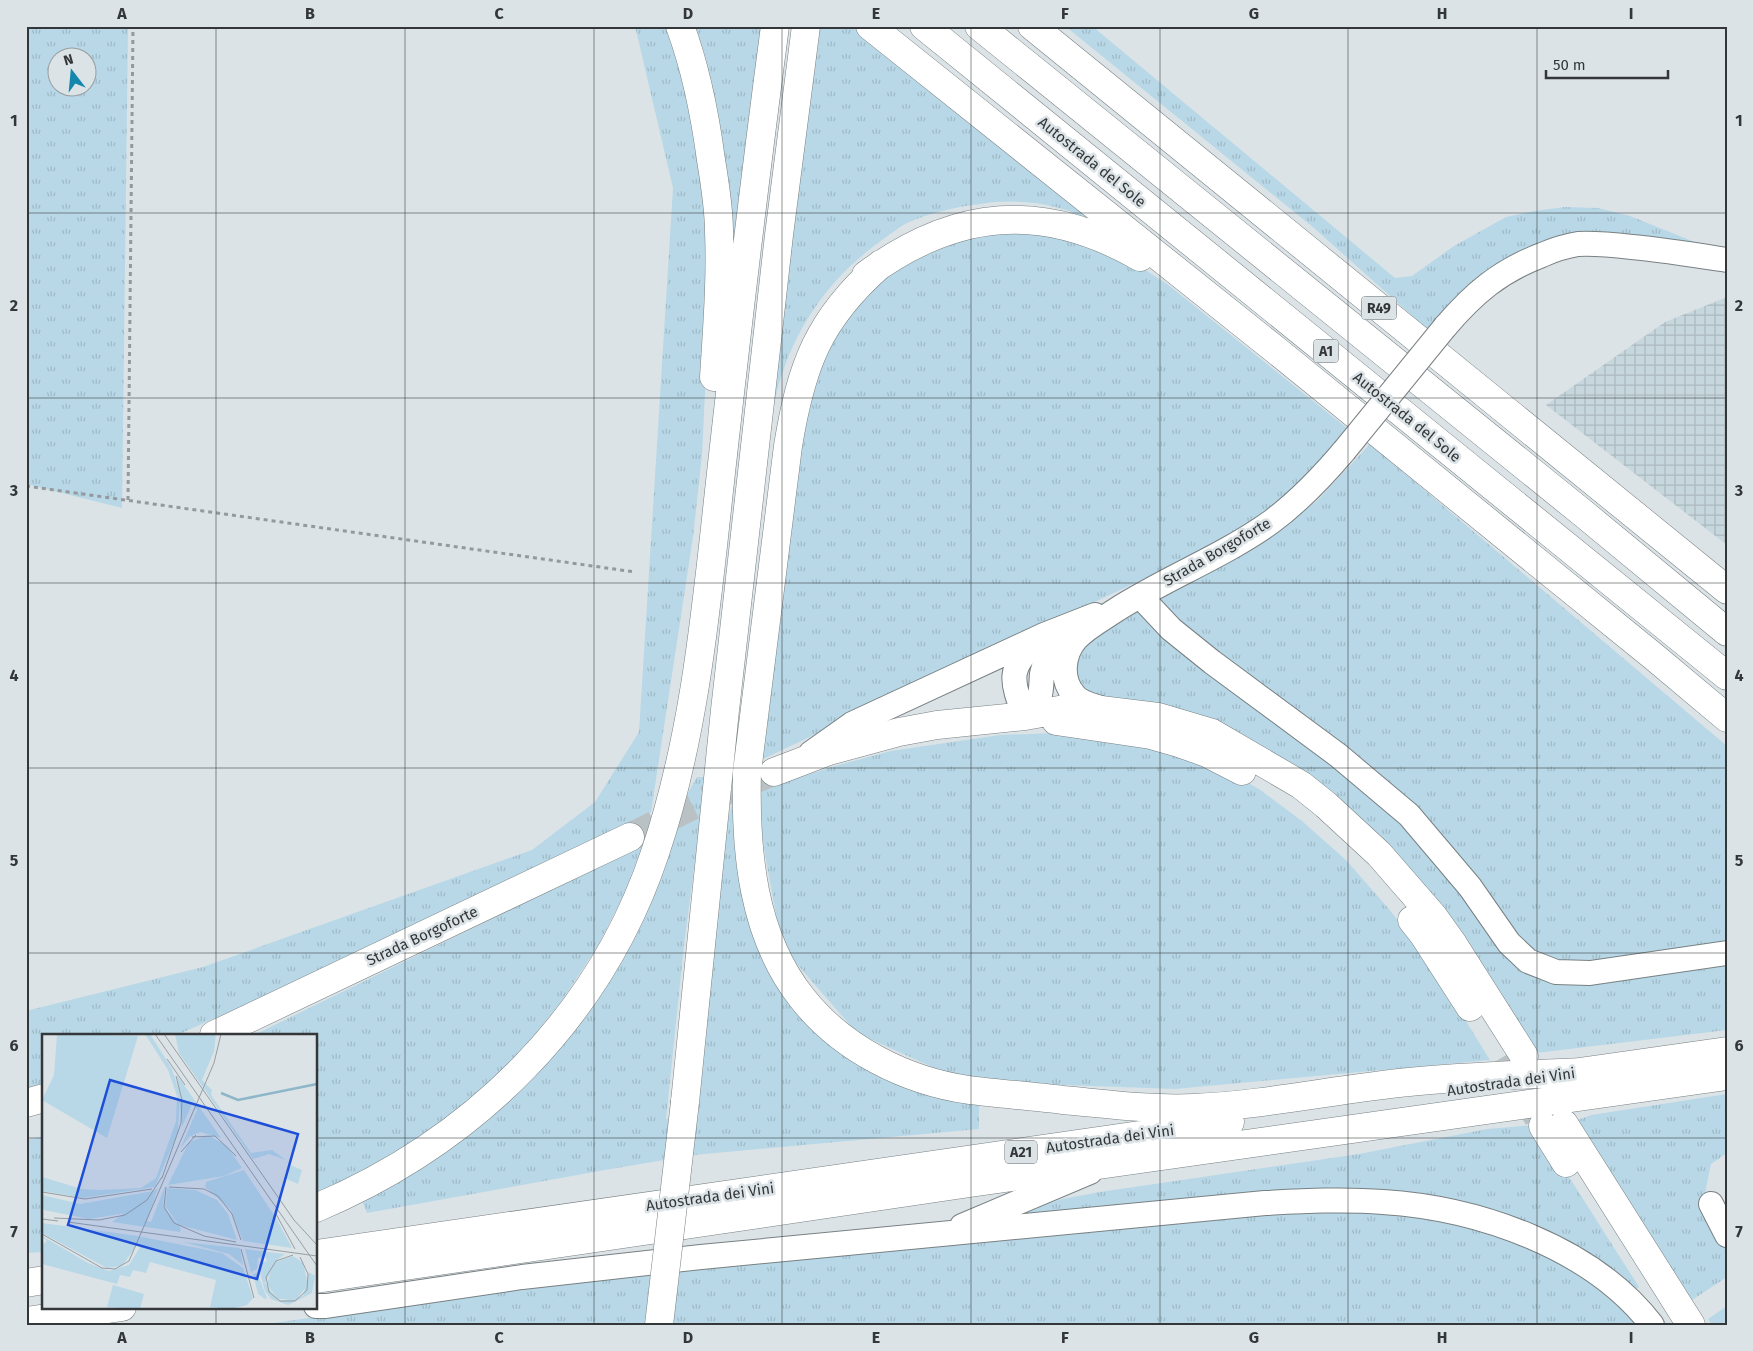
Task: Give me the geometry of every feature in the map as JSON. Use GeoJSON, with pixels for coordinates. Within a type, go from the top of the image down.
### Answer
{"type":"FeatureCollection","features":[{"type":"Feature","properties":{"kind":"main road"},"geometry":{"type":"LineString","coordinates":[[680,26],[700,95],[716,194],[719,230],[719,291],[712,414],[702,526],[690,628],[690,712]]}},
{"type":"Feature","properties":{"kind":"main road"},"geometry":{"type":"LineString","coordinates":[[318,1207],[380,1178],[460,1125],[503,1089],[532,1061],[591,985],[618,940],[654,856],[678,769],[690,712],[706,610],[748,232],[775,26]]}},
{"type":"Feature","properties":{"kind":"main road"},"geometry":{"type":"LineString","coordinates":[[870,26],[1278,351],[1727,718]]}},
{"type":"Feature","properties":{"kind":"main road","name":"Autostrada del Sole"},"geometry":{"type":"LineString","coordinates":[[924,26],[1727,676]]}},
{"type":"Feature","properties":{"kind":"main road","name":"A1"},"geometry":{"type":"LineString","coordinates":[[979,26],[1584,514],[1727,632]]}},
{"type":"Feature","properties":{"kind":"main road","name":"R49"},"geometry":{"type":"LineString","coordinates":[[1032,26],[1727,590]]}},
{"type":"Feature","properties":{"kind":"main road"},"geometry":{"type":"LineString","coordinates":[[659,1325],[685,1102],[725,710],[780,235],[806,30]]}},
{"type":"Feature","properties":{"kind":"main road"},"geometry":{"type":"LineString","coordinates":[[725,710],[751,604],[762,527],[778,442],[793,377],[806,344],[830,308],[856,282],[894,254],[950,231],[991,220],[1027,219],[1045,221],[1088,232],[1139,256],[1203,302],[1278,351]]}},
{"type":"Feature","properties":{"kind":"main road"},"geometry":{"type":"LineString","coordinates":[[880,264],[849,294],[834,314],[813,350],[802,379],[788,446],[747,772],[746,803],[750,860],[760,910],[776,958],[803,999],[838,1034],[880,1061],[904,1073],[967,1090],[1123,1106],[1194,1108],[1252,1103],[1409,1082],[1582,1072]]}},
{"type":"Feature","properties":{"kind":"main road"},"geometry":{"type":"LineString","coordinates":[[774,772],[864,740],[899,732],[937,725],[1024,716],[1076,707],[1158,717],[1212,733],[1300,785],[1326,805],[1379,854],[1433,916],[1453,944],[1513,1056],[1399,903],[1332,834],[1282,795],[1227,762],[1207,752],[1179,743],[1151,735],[1024,716]]}},
{"type":"Feature","properties":{"kind":"main road","name":"Strada Borgoforte"},"geometry":{"type":"LineString","coordinates":[[216,1034],[630,837]]}},
{"type":"Feature","properties":{"kind":"main road","name":"Autostrada dei Vini"},"geometry":{"type":"LineString","coordinates":[[318,1254],[1727,1051]]}},
{"type":"Feature","properties":{"kind":"main road","name":"Autostrada dei Vini"},"geometry":{"type":"LineString","coordinates":[[318,1279],[1727,1076]]}},
{"type":"Feature","properties":{"kind":"main road"},"geometry":{"type":"LineString","coordinates":[[26,1103],[42,1099]]}},
{"type":"Feature","properties":{"kind":"main road"},"geometry":{"type":"LineString","coordinates":[[1669,1325],[1553,1125],[1690,1325]]}},
{"type":"Feature","properties":{"kind":"main road"},"geometry":{"type":"LineString","coordinates":[[26,1283],[42,1280]]}},
{"type":"Feature","properties":{"kind":"main road"},"geometry":{"type":"LineString","coordinates":[[26,1296],[42,1294]]}},
{"type":"Feature","properties":{"kind":"main road"},"geometry":{"type":"LineString","coordinates":[[26,1320],[115,1308]]}},
{"type":"Feature","properties":{"kind":"street","name":"Strada Borgoforte"},"geometry":{"type":"LineString","coordinates":[[1134,599],[1238,543],[1271,522],[1302,496],[1344,452],[1445,327],[1489,282],[1510,269],[1556,249],[1577,244],[1598,244],[1677,252],[1727,260]]}},
{"type":"Feature","properties":{"kind":"street"},"geometry":{"type":"LineString","coordinates":[[1101,709],[1082,702],[1074,696],[1065,678],[1064,668],[1066,659],[1074,641],[1082,633],[1134,599]]}},
{"type":"Feature","properties":{"kind":"street"},"geometry":{"type":"LineString","coordinates":[[799,762],[852,724],[1044,634],[1134,599]]}},
{"type":"Feature","properties":{"kind":"street"},"geometry":{"type":"LineString","coordinates":[[1134,599],[1212,662],[1339,756],[1409,815],[1470,887],[1509,943],[1528,961],[1556,972],[1590,973],[1727,953]]}},
{"type":"Feature","properties":{"kind":"street"},"geometry":{"type":"LineString","coordinates":[[1044,634],[1027,650],[1020,660],[1013,680],[1024,716],[1034,707],[1039,698],[1045,666],[1058,646],[1067,638],[1107,616]]}},
{"type":"Feature","properties":{"kind":"street"},"geometry":{"type":"LineString","coordinates":[[942,1235],[1109,1164]]}},
{"type":"Feature","properties":{"kind":"street"},"geometry":{"type":"LineString","coordinates":[[318,1306],[532,1276],[700,1257],[1265,1204],[1347,1200],[1385,1202],[1445,1210],[1486,1221],[1535,1238],[1578,1259],[1606,1279],[1638,1307],[1652,1325]]}},
{"type":"Feature","properties":{"kind":"street"},"geometry":{"type":"LineString","coordinates":[[1711,1204],[1727,1235]]}},
{"type":"Feature","properties":{"kind":"path"},"geometry":{"type":"LineString","coordinates":[[128,500],[134,26]]}},
{"type":"Feature","properties":{"kind":"path"},"geometry":{"type":"LineString","coordinates":[[26,486],[635,572]]}},
{"type":"Feature","properties":{"kind":"shaded area"},"geometry":{"type":"Polygon","coordinates":[[[1727,297],[1727,545],[1546,405],[1665,322],[1727,297]]]}},
{"type":"Feature","properties":{"kind":"green space"},"geometry":{"type":"Polygon","coordinates":[[[26,26],[128,26],[122,508],[26,484],[26,26]]]}},
{"type":"Feature","properties":{"kind":"green space"},"geometry":{"type":"Polygon","coordinates":[[[635,26],[671,26],[695,119],[708,213],[706,371],[702,455],[693,537],[651,812],[254,1001],[179,1034],[42,1034],[42,1085],[26,1089],[26,1011],[203,967],[532,850],[595,802],[639,732],[673,188],[635,26]]]}},
{"type":"Feature","properties":{"kind":"green space"},"geometry":{"type":"Polygon","coordinates":[[[690,26],[762,26],[729,291],[690,26]]]}},
{"type":"Feature","properties":{"kind":"green space"},"geometry":{"type":"Polygon","coordinates":[[[798,26],[857,26],[1097,223],[1083,216],[1055,207],[1025,202],[995,202],[924,216],[901,226],[851,265],[836,280],[811,313],[800,331],[783,371],[770,423],[806,114],[818,41],[798,26]]]}},
{"type":"Feature","properties":{"kind":"green space"},"geometry":{"type":"Polygon","coordinates":[[[1065,26],[1092,26],[1395,278],[1412,276],[1454,246],[1506,217],[1565,207],[1598,208],[1630,216],[1712,249],[1521,252],[1492,268],[1469,285],[1427,329],[1314,228],[1065,26]]]}},
{"type":"Feature","properties":{"kind":"green space"},"geometry":{"type":"Polygon","coordinates":[[[1046,229],[1133,262],[1167,284],[1348,429],[1307,478],[1267,512],[1217,544],[761,760],[807,400],[815,371],[849,309],[908,258],[982,230],[1046,229]]]}},
{"type":"Feature","properties":{"kind":"green space"},"geometry":{"type":"Polygon","coordinates":[[[1370,444],[1727,746],[1727,1030],[1536,1053],[1354,816],[1084,695],[1072,663],[1080,644],[1128,618],[1175,586],[1272,535],[1317,501],[1370,444]]]}},
{"type":"Feature","properties":{"kind":"green space"},"geometry":{"type":"Polygon","coordinates":[[[1056,733],[1114,738],[1213,764],[1259,789],[1302,821],[1346,860],[1388,908],[1425,955],[1490,1060],[1175,1089],[1008,1083],[952,1076],[857,1033],[782,947],[758,816],[762,789],[891,751],[1000,735],[1056,733]]]}},
{"type":"Feature","properties":{"kind":"green space"},"geometry":{"type":"Polygon","coordinates":[[[697,777],[706,777],[684,945],[666,1119],[698,1119],[708,986],[723,835],[740,778],[740,825],[808,1017],[979,1099],[979,1129],[694,1155],[367,1213],[362,1201],[415,1172],[469,1136],[519,1090],[697,777]]]}},
{"type":"Feature","properties":{"kind":"green space"},"geometry":{"type":"Polygon","coordinates":[[[643,845],[624,895],[597,947],[561,1002],[519,1054],[473,1098],[374,1168],[318,1194],[318,1034],[256,1034],[643,845]]]}},
{"type":"Feature","properties":{"kind":"green space"},"geometry":{"type":"Polygon","coordinates":[[[1727,1094],[1727,1153],[1711,1164],[1703,1203],[1727,1247],[1727,1277],[1689,1302],[1575,1121],[1591,1115],[1727,1094]]]}},
{"type":"Feature","properties":{"kind":"green space"},"geometry":{"type":"Polygon","coordinates":[[[1536,1125],[1639,1287],[1634,1290],[1598,1261],[1554,1233],[1500,1212],[1452,1200],[1025,1218],[1023,1211],[1062,1199],[1100,1192],[1359,1154],[1487,1129],[1536,1125]]]}},
{"type":"Feature","properties":{"kind":"green space"},"geometry":{"type":"Polygon","coordinates":[[[42,1136],[42,1252],[26,1253],[26,1140],[42,1136]]]}},
{"type":"Feature","properties":{"kind":"green space"},"geometry":{"type":"Polygon","coordinates":[[[1310,1209],[1387,1211],[1436,1218],[1526,1245],[1606,1288],[1643,1325],[259,1325],[626,1274],[1034,1238],[1310,1209]]]}},
{"type":"Feature","properties":{"kind":"green space"},"geometry":{"type":"Polygon","coordinates":[[[1727,1306],[1727,1325],[1712,1325],[1708,1319],[1727,1306]]]}},
{"type":"Feature","properties":{"kind":"tunnel"},"geometry":{"type":"LineString","coordinates":[[630,837],[696,804],[768,774]]}},
{"type":"Feature","properties":{"kind":"tunnel"},"geometry":{"type":"LineString","coordinates":[[1503,1057],[1541,1123]]}}]}
